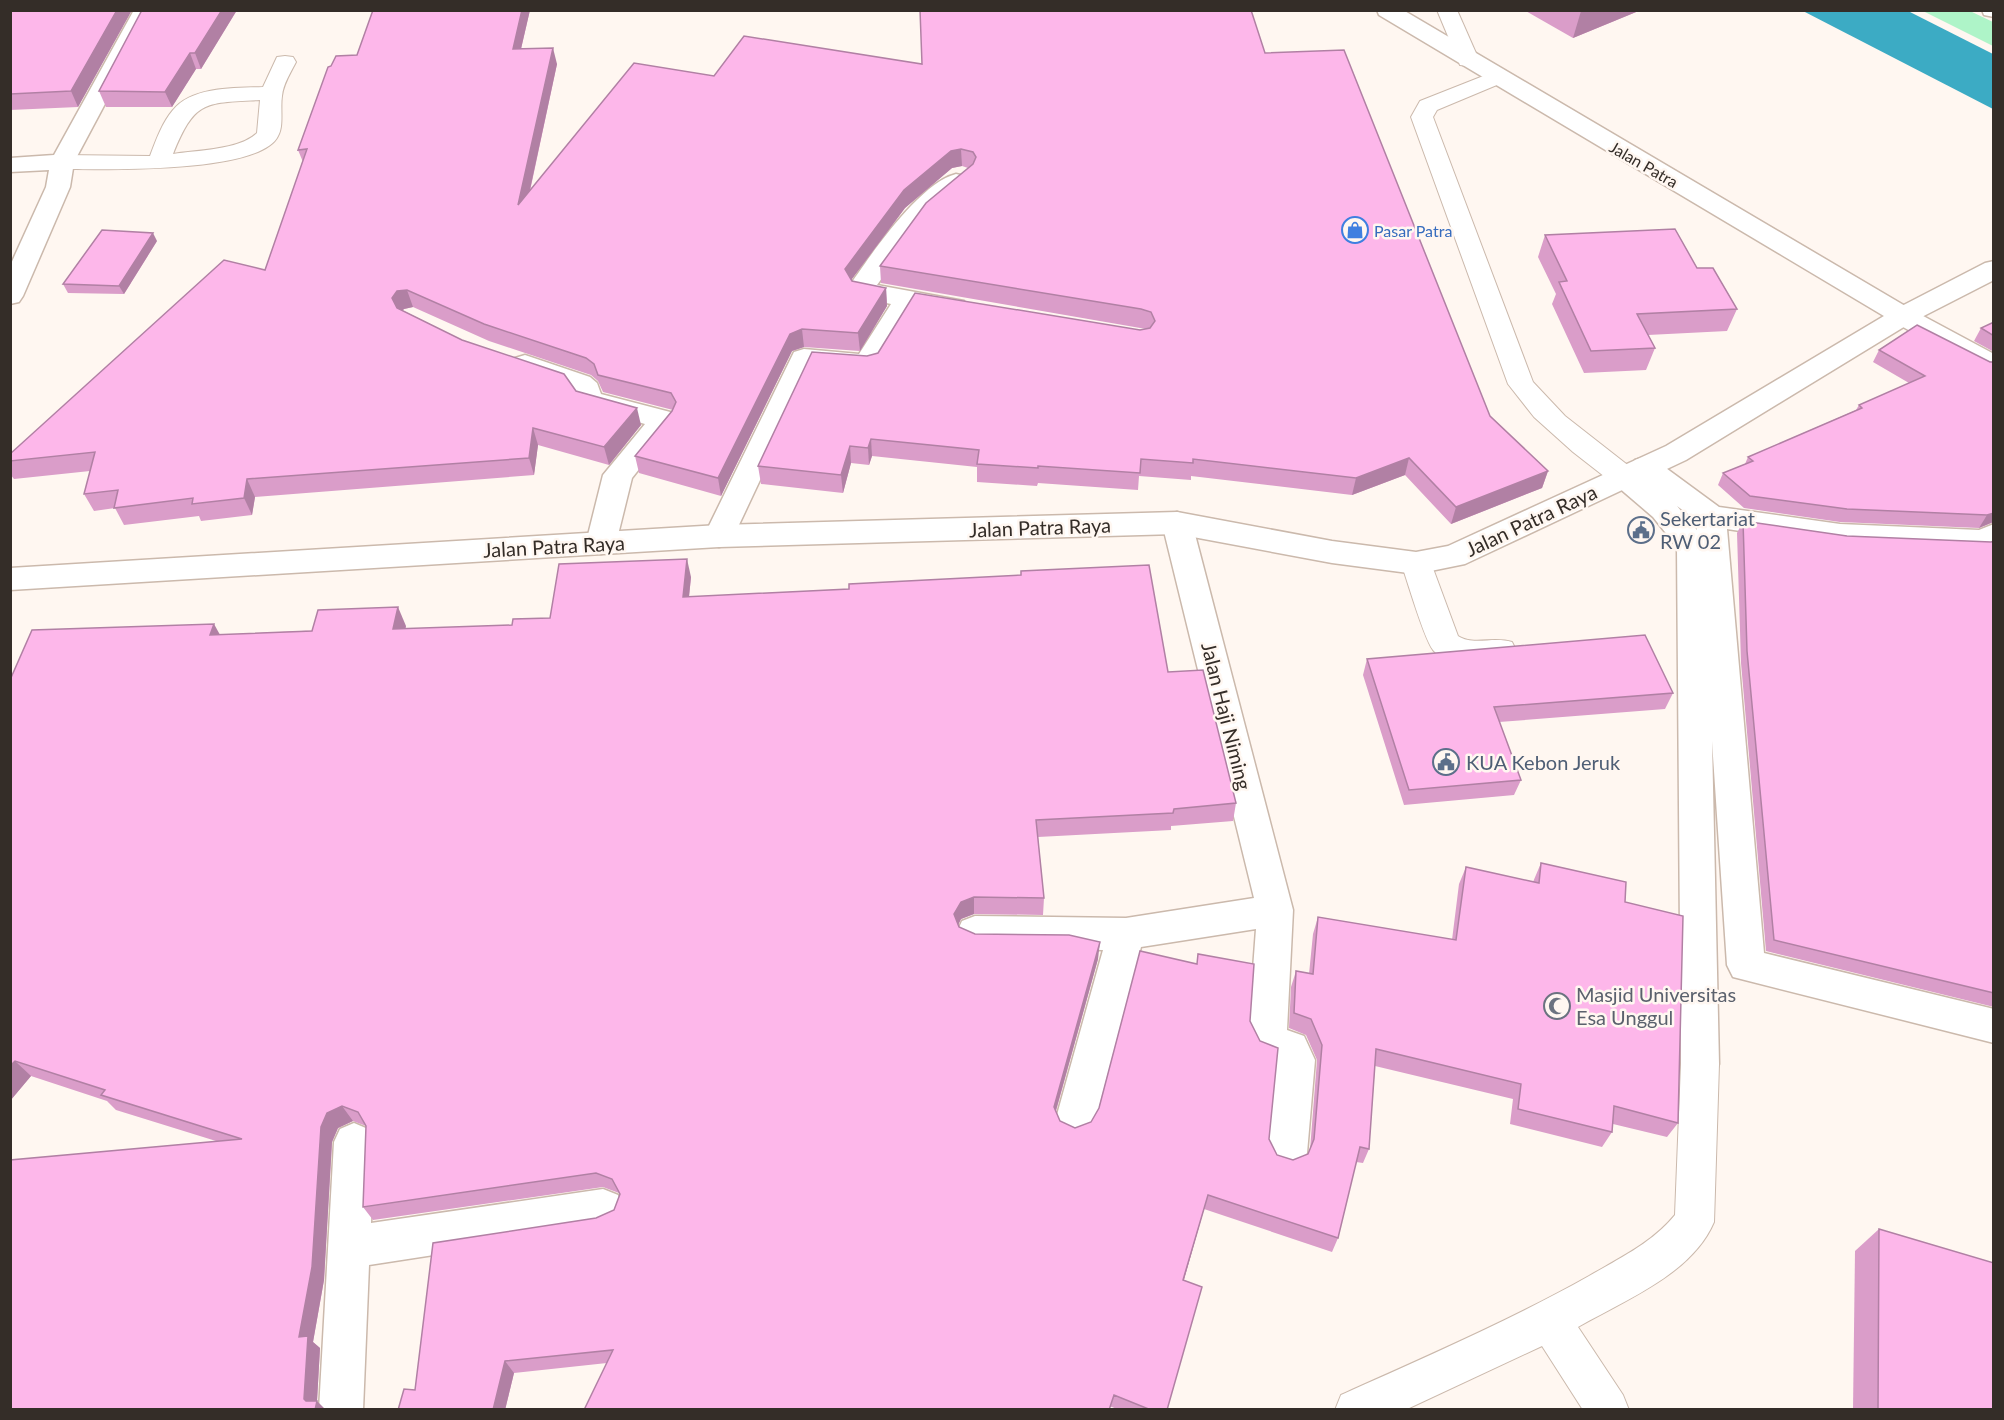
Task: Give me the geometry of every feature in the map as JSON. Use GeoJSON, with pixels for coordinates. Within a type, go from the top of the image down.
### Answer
{"type":"FeatureCollection","features":[{"type":"Feature","properties":{"kind":"street"},"geometry":{"type":"LineString","coordinates":[[10,296],[58,187],[62,162],[145,10]]}},
{"type":"Feature","properties":{"kind":"street","name":"Jalan Patra"},"geometry":{"type":"LineString","coordinates":[[1387,10],[1496,77],[1903,316],[1994,366]]}},
{"type":"Feature","properties":{"kind":"street"},"geometry":{"type":"LineString","coordinates":[[10,165],[62,162]]}},
{"type":"Feature","properties":{"kind":"street"},"geometry":{"type":"LineString","coordinates":[[962,175],[916,214],[861,288],[907,299],[977,310]]}},
{"type":"Feature","properties":{"kind":"street","name":"Jalan Patra Raya"},"geometry":{"type":"LineString","coordinates":[[10,579],[719,536],[1179,531],[1416,563],[1454,556],[1676,453],[1903,316],[1994,269]]}},
{"type":"Feature","properties":{"kind":"street"},"geometry":{"type":"LineString","coordinates":[[719,536],[804,358],[869,362],[907,299]]}},
{"type":"Feature","properties":{"kind":"street"},"geometry":{"type":"LineString","coordinates":[[501,357],[580,383],[587,389],[586,395],[591,400],[664,420],[618,475],[601,543]]}},
{"type":"Feature","properties":{"kind":"street"},"geometry":{"type":"LineString","coordinates":[[1635,472],[1711,516],[1840,535],[1983,541],[1994,535]]}},
{"type":"Feature","properties":{"kind":"street"},"geometry":{"type":"LineString","coordinates":[[1635,472],[1657,502],[1680,526],[1692,546],[1700,1064]]}},
{"type":"Feature","properties":{"kind":"street"},"geometry":{"type":"LineString","coordinates":[[1711,516],[1746,965],[1994,1026]]}},
{"type":"Feature","properties":{"kind":"street","name":"Jalan Haji Niming"},"geometry":{"type":"LineString","coordinates":[[1179,531],[1275,910],[1267,1036],[1272,1044],[1290,1048],[1296,1060],[1287,1153]]}},
{"type":"Feature","properties":{"kind":"street"},"geometry":{"type":"LineString","coordinates":[[975,932],[1126,934],[1275,910]]}},
{"type":"Feature","properties":{"kind":"street"},"geometry":{"type":"LineString","coordinates":[[1075,1122],[1126,934]]}},
{"type":"Feature","properties":{"kind":"street"},"geometry":{"type":"LineString","coordinates":[[341,1410],[354,1142]]}},
{"type":"Feature","properties":{"kind":"street"},"geometry":{"type":"LineString","coordinates":[[349,1246],[603,1209]]}},
{"type":"Feature","properties":{"kind":"lane"},"geometry":{"type":"LineString","coordinates":[[1447,10],[1468,60]]}},
{"type":"Feature","properties":{"kind":"lane"},"geometry":{"type":"LineString","coordinates":[[62,162],[158,164],[240,151],[259,144],[268,135],[271,93],[285,62]]}},
{"type":"Feature","properties":{"kind":"lane"},"geometry":{"type":"LineString","coordinates":[[1496,77],[1428,106],[1422,117],[1521,384],[1533,403],[1578,442],[1635,472]]}},
{"type":"Feature","properties":{"kind":"lane"},"geometry":{"type":"LineString","coordinates":[[158,164],[182,112],[190,105],[209,98],[271,93]]}},
{"type":"Feature","properties":{"kind":"lane"},"geometry":{"type":"LineString","coordinates":[[1416,563],[1445,643],[1461,653],[1529,648]]}},
{"type":"Feature","properties":{"kind":"lane"},"geometry":{"type":"LineString","coordinates":[[1356,1410],[1550,1321],[1675,1246],[1694,1222],[1700,1064]]}},
{"type":"Feature","properties":{"kind":"lane"},"geometry":{"type":"LineString","coordinates":[[1550,1321],[1608,1410]]}},
{"type":"Feature","properties":{"kind":"green space"},"geometry":{"type":"Polygon","coordinates":[[[1923,11],[1970,11],[1993,22],[1993,46],[1923,11]]]}},
{"type":"Feature","properties":{"kind":"water"},"geometry":{"type":"Polygon","coordinates":[[[1803,11],[1908,11],[1993,54],[1993,109],[1803,11]]]}},
{"type":"Feature","properties":{"kind":"building"},"geometry":{"type":"Polygon","coordinates":[[[10,10],[117,10],[71,91],[10,94],[10,10]]]}},
{"type":"Feature","properties":{"kind":"building"},"geometry":{"type":"Polygon","coordinates":[[[142,10],[222,10],[195,53],[190,53],[165,92],[99,91],[142,10]]]}},
{"type":"Feature","properties":{"kind":"building"},"geometry":{"type":"Polygon","coordinates":[[[373,10],[522,10],[513,49],[553,48],[518,205],[634,63],[714,76],[744,36],[922,64],[920,10],[1251,10],[1265,53],[1344,50],[1490,416],[1548,471],[1456,507],[1409,458],[1356,478],[1193,459],[1193,463],[1141,459],[1140,473],[977,464],[979,450],[871,439],[868,448],[850,446],[841,475],[758,466],[812,352],[867,356],[878,353],[915,293],[1140,330],[1150,328],[1155,321],[1151,312],[1141,309],[880,266],[926,203],[973,164],[976,157],[973,152],[961,149],[951,151],[904,190],[845,269],[852,281],[886,288],[858,333],[802,329],[790,334],[718,478],[635,456],[672,411],[676,402],[671,393],[598,375],[594,364],[586,358],[484,324],[407,290],[397,291],[392,298],[397,308],[462,340],[564,374],[576,391],[637,408],[604,447],[533,428],[529,458],[247,479],[244,498],[192,504],[193,498],[114,508],[118,490],[84,494],[95,452],[10,461],[10,454],[224,260],[265,270],[307,149],[298,150],[328,67],[331,66],[336,56],[357,55],[373,10]]]}},
{"type":"Feature","properties":{"kind":"building"},"geometry":{"type":"Polygon","coordinates":[[[1675,229],[1697,268],[1713,268],[1737,309],[1637,314],[1655,348],[1591,351],[1559,282],[1567,281],[1545,235],[1675,229]]]}},
{"type":"Feature","properties":{"kind":"building"},"geometry":{"type":"Polygon","coordinates":[[[102,230],[153,233],[119,286],[63,284],[102,230]]]}},
{"type":"Feature","properties":{"kind":"building"},"geometry":{"type":"Polygon","coordinates":[[[1994,322],[1994,336],[1981,328],[1994,322]]]}},
{"type":"Feature","properties":{"kind":"building"},"geometry":{"type":"Polygon","coordinates":[[[1917,325],[1994,362],[1994,513],[1987,515],[1847,509],[1750,496],[1723,473],[1753,461],[1748,457],[1862,408],[1859,405],[1925,376],[1879,350],[1917,325]]]}},
{"type":"Feature","properties":{"kind":"building"},"geometry":{"type":"Polygon","coordinates":[[[1743,521],[1847,536],[1994,541],[1994,993],[1774,940],[1747,651],[1743,521]]]}},
{"type":"Feature","properties":{"kind":"building"},"geometry":{"type":"Polygon","coordinates":[[[687,559],[683,597],[849,589],[849,584],[1021,575],[1021,571],[1149,565],[1168,672],[1203,670],[1236,803],[1174,809],[1173,813],[1036,820],[1044,898],[974,897],[961,902],[954,914],[959,927],[975,934],[1069,935],[1100,942],[1054,1107],[1060,1121],[1075,1128],[1091,1122],[1099,1108],[1140,951],[1197,964],[1198,954],[1254,964],[1250,1021],[1260,1041],[1278,1048],[1269,1139],[1277,1155],[1293,1160],[1308,1154],[1314,1139],[1322,1045],[1311,1019],[1294,1013],[1296,971],[1313,974],[1318,917],[1456,940],[1466,867],[1539,883],[1541,863],[1626,882],[1625,902],[1683,916],[1678,1123],[1614,1106],[1612,1132],[1518,1109],[1521,1084],[1376,1049],[1369,1149],[1360,1147],[1338,1238],[1208,1195],[1183,1280],[1202,1287],[1167,1410],[1151,1410],[1114,1395],[1109,1410],[584,1410],[613,1350],[505,1361],[493,1410],[398,1410],[404,1389],[415,1390],[433,1243],[596,1218],[614,1210],[620,1194],[612,1179],[596,1173],[363,1207],[366,1126],[358,1112],[342,1106],[327,1113],[321,1127],[312,1267],[299,1337],[308,1336],[304,1399],[317,1401],[315,1410],[10,1410],[10,1160],[242,1139],[101,1095],[105,1090],[15,1061],[10,1066],[10,680],[32,630],[214,624],[210,635],[312,631],[318,610],[398,607],[393,629],[512,625],[513,619],[550,618],[559,564],[687,559]]]}},
{"type":"Feature","properties":{"kind":"building"},"geometry":{"type":"Polygon","coordinates":[[[1645,635],[1673,693],[1494,707],[1521,780],[1409,790],[1367,659],[1645,635]]]}},
{"type":"Feature","properties":{"kind":"building"},"geometry":{"type":"Polygon","coordinates":[[[1879,1229],[1994,1263],[1994,1410],[1878,1410],[1879,1229]]]}},
{"type":"Feature","properties":{"kind":"place","name":"Pasar Patra"},"geometry":{"type":"Point","coordinates":[1355,230]}},
{"type":"Feature","properties":{"kind":"place","name":"Sekertariat RW 02"},"geometry":{"type":"Point","coordinates":[1641,530]}},
{"type":"Feature","properties":{"kind":"place","name":"KUA Kebon Jeruk"},"geometry":{"type":"Point","coordinates":[1446,762]}},
{"type":"Feature","properties":{"kind":"place","name":"Masjid Universitas Esa Unggul"},"geometry":{"type":"Point","coordinates":[1557,1006]}}]}
